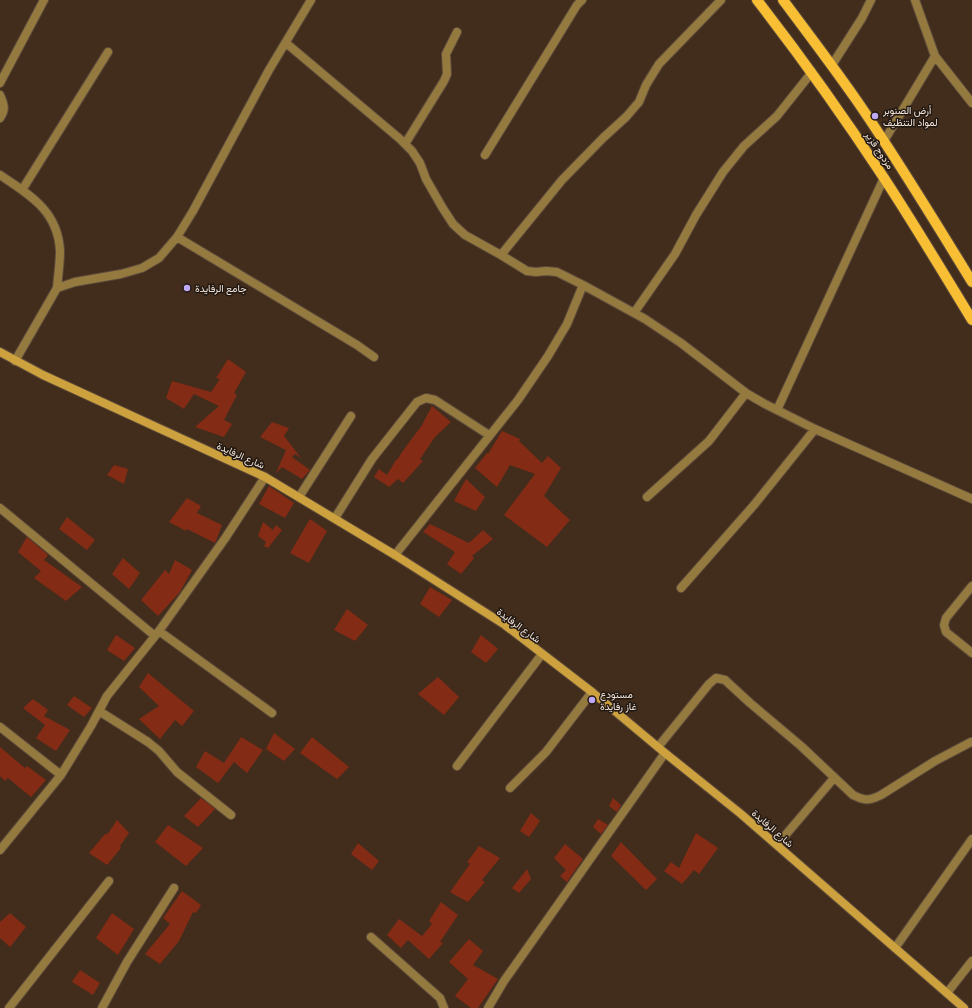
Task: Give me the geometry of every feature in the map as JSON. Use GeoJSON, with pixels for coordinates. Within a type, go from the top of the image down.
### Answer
{"type":"FeatureCollection","features":[{"type":"Feature","properties":{"kind":"main road","name":"مزدوج قزير"},"geometry":{"type":"LineString","coordinates":[[757,0],[812,72],[884,178],[972,320]]}},
{"type":"Feature","properties":{"kind":"main road","name":"مزدوج قزير"},"geometry":{"type":"LineString","coordinates":[[783,0],[832,65],[884,141],[972,282]]}},
{"type":"Feature","properties":{"kind":"street"},"geometry":{"type":"LineString","coordinates":[[0,83],[44,0]]}},
{"type":"Feature","properties":{"kind":"street"},"geometry":{"type":"LineString","coordinates":[[485,155],[577,5],[582,0]]}},
{"type":"Feature","properties":{"kind":"street"},"geometry":{"type":"LineString","coordinates":[[501,255],[562,180],[635,107],[639,102],[646,85],[660,64],[721,0]]}},
{"type":"Feature","properties":{"kind":"street"},"geometry":{"type":"LineString","coordinates":[[832,65],[862,18],[871,0]]}},
{"type":"Feature","properties":{"kind":"street"},"geometry":{"type":"LineString","coordinates":[[915,0],[935,56],[972,104]]}},
{"type":"Feature","properties":{"kind":"street"},"geometry":{"type":"LineString","coordinates":[[57,288],[75,282],[122,274],[142,268],[159,258],[177,237],[193,210],[269,70],[286,43],[307,1]]}},
{"type":"Feature","properties":{"kind":"street"},"geometry":{"type":"LineString","coordinates":[[405,144],[444,81],[447,74],[446,54],[457,32]]}},
{"type":"Feature","properties":{"kind":"street"},"geometry":{"type":"LineString","coordinates":[[286,43],[405,144],[420,163],[436,198],[453,224],[464,235],[501,255],[526,271],[557,272],[634,313],[680,343],[746,393],[765,404],[815,429],[972,499]]}},
{"type":"Feature","properties":{"kind":"street"},"geometry":{"type":"LineString","coordinates":[[22,190],[108,52]]}},
{"type":"Feature","properties":{"kind":"street"},"geometry":{"type":"LineString","coordinates":[[884,141],[935,56]]}},
{"type":"Feature","properties":{"kind":"street"},"geometry":{"type":"LineString","coordinates":[[634,313],[675,254],[696,215],[723,172],[744,146],[776,116],[812,72]]}},
{"type":"Feature","properties":{"kind":"street"},"geometry":{"type":"LineString","coordinates":[[0,95],[5,111],[0,118]]}},
{"type":"Feature","properties":{"kind":"street"},"geometry":{"type":"LineString","coordinates":[[0,175],[32,197],[53,220],[58,237],[60,252],[57,288],[15,361]]}},
{"type":"Feature","properties":{"kind":"street"},"geometry":{"type":"LineString","coordinates":[[777,410],[884,178]]}},
{"type":"Feature","properties":{"kind":"street"},"geometry":{"type":"LineString","coordinates":[[177,237],[357,345],[374,357]]}},
{"type":"Feature","properties":{"kind":"street"},"geometry":{"type":"LineString","coordinates":[[395,555],[518,400],[548,356],[567,324],[583,285]]}},
{"type":"Feature","properties":{"kind":"street","name":"شارع الرفايدة"},"geometry":{"type":"LineString","coordinates":[[0,352],[15,361],[98,401],[265,477],[395,555],[505,626],[592,692],[741,814],[964,1008]]}},
{"type":"Feature","properties":{"kind":"street"},"geometry":{"type":"LineString","coordinates":[[647,497],[709,441],[746,393]]}},
{"type":"Feature","properties":{"kind":"street"},"geometry":{"type":"LineString","coordinates":[[335,518],[376,454],[417,402],[426,398],[435,400],[489,435]]}},
{"type":"Feature","properties":{"kind":"street"},"geometry":{"type":"LineString","coordinates":[[299,497],[351,416]]}},
{"type":"Feature","properties":{"kind":"street"},"geometry":{"type":"LineString","coordinates":[[681,588],[754,505],[815,429]]}},
{"type":"Feature","properties":{"kind":"street"},"geometry":{"type":"LineString","coordinates":[[0,850],[61,775],[92,726],[107,696],[157,634],[226,537],[265,477]]}},
{"type":"Feature","properties":{"kind":"street"},"geometry":{"type":"LineString","coordinates":[[0,508],[157,634],[272,714]]}},
{"type":"Feature","properties":{"kind":"street"},"geometry":{"type":"LineString","coordinates":[[972,586],[946,618],[944,626],[946,632],[972,653]]}},
{"type":"Feature","properties":{"kind":"street"},"geometry":{"type":"LineString","coordinates":[[457,766],[542,654]]}},
{"type":"Feature","properties":{"kind":"street"},"geometry":{"type":"LineString","coordinates":[[658,747],[709,684],[716,678],[724,680],[750,704],[801,746],[853,795],[862,800],[872,799],[935,761],[971,742]]}},
{"type":"Feature","properties":{"kind":"street"},"geometry":{"type":"LineString","coordinates":[[510,788],[546,752],[592,692]]}},
{"type":"Feature","properties":{"kind":"street"},"geometry":{"type":"LineString","coordinates":[[99,711],[148,742],[159,751],[176,772],[231,815]]}},
{"type":"Feature","properties":{"kind":"street"},"geometry":{"type":"LineString","coordinates":[[0,727],[61,775]]}},
{"type":"Feature","properties":{"kind":"street"},"geometry":{"type":"LineString","coordinates":[[488,1008],[504,981],[665,753]]}},
{"type":"Feature","properties":{"kind":"street"},"geometry":{"type":"LineString","coordinates":[[777,845],[834,778]]}},
{"type":"Feature","properties":{"kind":"street"},"geometry":{"type":"LineString","coordinates":[[895,948],[972,839]]}},
{"type":"Feature","properties":{"kind":"street"},"geometry":{"type":"LineString","coordinates":[[9,1008],[109,881]]}},
{"type":"Feature","properties":{"kind":"street"},"geometry":{"type":"LineString","coordinates":[[102,1008],[127,962],[174,888]]}},
{"type":"Feature","properties":{"kind":"street"},"geometry":{"type":"LineString","coordinates":[[371,936],[440,998],[444,1008]]}},
{"type":"Feature","properties":{"kind":"street"},"geometry":{"type":"LineString","coordinates":[[947,993],[972,961]]}},
{"type":"Feature","properties":{"kind":"building"},"geometry":{"type":"Polygon","coordinates":[[[228,359],[246,372],[234,393],[237,395],[224,420],[232,424],[224,437],[195,427],[219,406],[194,394],[184,409],[166,398],[172,381],[211,392],[220,379],[216,378],[228,359]]]}},
{"type":"Feature","properties":{"kind":"building"},"geometry":{"type":"Polygon","coordinates":[[[432,406],[451,422],[435,437],[420,459],[423,461],[403,483],[398,479],[389,487],[374,477],[379,469],[387,475],[396,460],[422,425],[432,406]]]}},
{"type":"Feature","properties":{"kind":"building"},"geometry":{"type":"Polygon","coordinates":[[[272,422],[289,428],[284,436],[301,458],[295,454],[292,457],[310,470],[302,479],[282,467],[276,473],[286,450],[260,437],[272,422]]]}},
{"type":"Feature","properties":{"kind":"building"},"geometry":{"type":"Polygon","coordinates":[[[502,431],[520,439],[519,441],[542,463],[548,456],[561,468],[544,496],[570,520],[547,547],[504,515],[535,474],[510,465],[497,487],[475,468],[487,453],[488,454],[502,431]]]}},
{"type":"Feature","properties":{"kind":"building"},"geometry":{"type":"Polygon","coordinates":[[[114,465],[128,469],[124,484],[107,475],[114,465]]]}},
{"type":"Feature","properties":{"kind":"building"},"geometry":{"type":"Polygon","coordinates":[[[466,479],[485,497],[476,511],[454,501],[466,479]]]}},
{"type":"Feature","properties":{"kind":"building"},"geometry":{"type":"Polygon","coordinates":[[[269,486],[294,503],[285,518],[259,504],[269,486]]]}},
{"type":"Feature","properties":{"kind":"building"},"geometry":{"type":"Polygon","coordinates":[[[187,498],[201,506],[197,513],[222,525],[215,543],[169,522],[187,498]]]}},
{"type":"Feature","properties":{"kind":"building"},"geometry":{"type":"Polygon","coordinates":[[[67,517],[95,540],[87,550],[59,529],[67,517]]]}},
{"type":"Feature","properties":{"kind":"building"},"geometry":{"type":"Polygon","coordinates":[[[310,519],[327,531],[309,563],[290,553],[310,519]]]}},
{"type":"Feature","properties":{"kind":"building"},"geometry":{"type":"Polygon","coordinates":[[[263,522],[273,530],[276,525],[282,530],[268,548],[264,546],[266,542],[258,536],[263,522]]]}},
{"type":"Feature","properties":{"kind":"building"},"geometry":{"type":"Polygon","coordinates":[[[430,524],[469,543],[483,530],[493,539],[472,556],[474,558],[461,574],[447,564],[455,552],[423,532],[430,524]]]}},
{"type":"Feature","properties":{"kind":"building"},"geometry":{"type":"Polygon","coordinates":[[[27,537],[48,555],[44,560],[82,587],[66,601],[34,578],[41,571],[18,552],[27,537]]]}},
{"type":"Feature","properties":{"kind":"building"},"geometry":{"type":"Polygon","coordinates":[[[123,558],[140,573],[129,589],[112,574],[123,558]]]}},
{"type":"Feature","properties":{"kind":"building"},"geometry":{"type":"Polygon","coordinates":[[[175,560],[192,570],[180,592],[158,616],[141,600],[165,570],[169,574],[175,560]]]}},
{"type":"Feature","properties":{"kind":"building"},"geometry":{"type":"Polygon","coordinates":[[[430,587],[452,600],[439,617],[420,604],[430,587]]]}},
{"type":"Feature","properties":{"kind":"building"},"geometry":{"type":"Polygon","coordinates":[[[347,609],[368,625],[355,641],[334,630],[347,609]]]}},
{"type":"Feature","properties":{"kind":"building"},"geometry":{"type":"Polygon","coordinates":[[[116,635],[135,648],[124,661],[107,650],[116,635]]]}},
{"type":"Feature","properties":{"kind":"building"},"geometry":{"type":"Polygon","coordinates":[[[481,635],[498,649],[486,663],[471,652],[481,635]]]}},
{"type":"Feature","properties":{"kind":"building"},"geometry":{"type":"Polygon","coordinates":[[[148,673],[194,711],[182,726],[175,720],[160,739],[139,719],[159,706],[139,687],[148,673]]]}},
{"type":"Feature","properties":{"kind":"building"},"geometry":{"type":"Polygon","coordinates":[[[438,677],[459,697],[444,715],[418,694],[438,677]]]}},
{"type":"Feature","properties":{"kind":"building"},"geometry":{"type":"Polygon","coordinates":[[[74,696],[92,708],[84,717],[67,705],[74,696]]]}},
{"type":"Feature","properties":{"kind":"building"},"geometry":{"type":"Polygon","coordinates":[[[33,699],[48,710],[44,716],[70,730],[56,751],[36,738],[45,725],[23,708],[33,699]]]}},
{"type":"Feature","properties":{"kind":"building"},"geometry":{"type":"Polygon","coordinates":[[[274,733],[295,749],[284,761],[266,749],[274,733]]]}},
{"type":"Feature","properties":{"kind":"building"},"geometry":{"type":"Polygon","coordinates":[[[241,737],[263,750],[247,773],[234,762],[218,783],[196,767],[205,751],[224,763],[241,737]]]}},
{"type":"Feature","properties":{"kind":"building"},"geometry":{"type":"Polygon","coordinates":[[[312,737],[349,767],[337,779],[300,753],[312,737]]]}},
{"type":"Feature","properties":{"kind":"building"},"geometry":{"type":"Polygon","coordinates":[[[0,747],[25,768],[27,766],[46,780],[31,797],[8,778],[5,781],[0,776],[0,747]]]}},
{"type":"Feature","properties":{"kind":"building"},"geometry":{"type":"Polygon","coordinates":[[[201,798],[215,809],[198,827],[184,816],[201,798]]]}},
{"type":"Feature","properties":{"kind":"building"},"geometry":{"type":"Polygon","coordinates":[[[613,798],[621,805],[617,812],[609,806],[613,798]]]}},
{"type":"Feature","properties":{"kind":"building"},"geometry":{"type":"Polygon","coordinates":[[[531,813],[540,821],[529,837],[520,831],[531,813]]]}},
{"type":"Feature","properties":{"kind":"building"},"geometry":{"type":"Polygon","coordinates":[[[598,819],[608,825],[601,834],[593,827],[598,819]]]}},
{"type":"Feature","properties":{"kind":"building"},"geometry":{"type":"Polygon","coordinates":[[[117,820],[129,833],[120,846],[121,848],[107,865],[89,853],[106,833],[107,835],[117,820]]]}},
{"type":"Feature","properties":{"kind":"building"},"geometry":{"type":"Polygon","coordinates":[[[168,825],[203,848],[186,866],[155,842],[168,825]]]}},
{"type":"Feature","properties":{"kind":"building"},"geometry":{"type":"Polygon","coordinates":[[[696,833],[718,848],[699,874],[694,870],[682,884],[664,871],[671,862],[679,868],[696,833]]]}},
{"type":"Feature","properties":{"kind":"building"},"geometry":{"type":"Polygon","coordinates":[[[621,842],[657,879],[646,890],[611,856],[621,842]]]}},
{"type":"Feature","properties":{"kind":"building"},"geometry":{"type":"Polygon","coordinates":[[[358,843],[379,861],[372,870],[351,854],[358,843]]]}},
{"type":"Feature","properties":{"kind":"building"},"geometry":{"type":"Polygon","coordinates":[[[565,844],[583,859],[567,882],[560,876],[566,870],[554,858],[565,844]]]}},
{"type":"Feature","properties":{"kind":"building"},"geometry":{"type":"Polygon","coordinates":[[[479,846],[500,858],[482,880],[485,882],[468,902],[450,892],[470,864],[467,862],[479,846]]]}},
{"type":"Feature","properties":{"kind":"building"},"geometry":{"type":"Polygon","coordinates":[[[527,869],[531,879],[519,893],[512,888],[527,869]]]}},
{"type":"Feature","properties":{"kind":"building"},"geometry":{"type":"Polygon","coordinates":[[[182,891],[201,905],[196,913],[193,912],[179,941],[160,964],[145,954],[170,924],[163,918],[182,891]]]}},
{"type":"Feature","properties":{"kind":"building"},"geometry":{"type":"Polygon","coordinates":[[[441,902],[458,915],[440,942],[443,943],[429,959],[408,940],[401,948],[387,935],[399,919],[422,936],[432,924],[429,921],[441,902]]]}},
{"type":"Feature","properties":{"kind":"building"},"geometry":{"type":"Polygon","coordinates":[[[10,913],[26,927],[10,947],[0,938],[0,922],[10,913]]]}},
{"type":"Feature","properties":{"kind":"building"},"geometry":{"type":"Polygon","coordinates":[[[112,913],[134,929],[118,955],[96,938],[112,913]]]}},
{"type":"Feature","properties":{"kind":"building"},"geometry":{"type":"Polygon","coordinates":[[[469,939],[483,951],[473,965],[498,979],[478,1008],[471,1008],[455,996],[468,979],[449,962],[469,939]]]}},
{"type":"Feature","properties":{"kind":"building"},"geometry":{"type":"Polygon","coordinates":[[[80,970],[100,983],[93,995],[72,982],[80,970]]]}},
{"type":"Feature","properties":{"kind":"place","name":"أرض الصنوبر لمواد التنظيف"},"geometry":{"type":"Point","coordinates":[875,116]}},
{"type":"Feature","properties":{"kind":"place","name":"جامع الرفايدة"},"geometry":{"type":"Point","coordinates":[187,288]}},
{"type":"Feature","properties":{"kind":"place","name":"مستودع غاز رفايدة"},"geometry":{"type":"Point","coordinates":[592,700]}}]}
